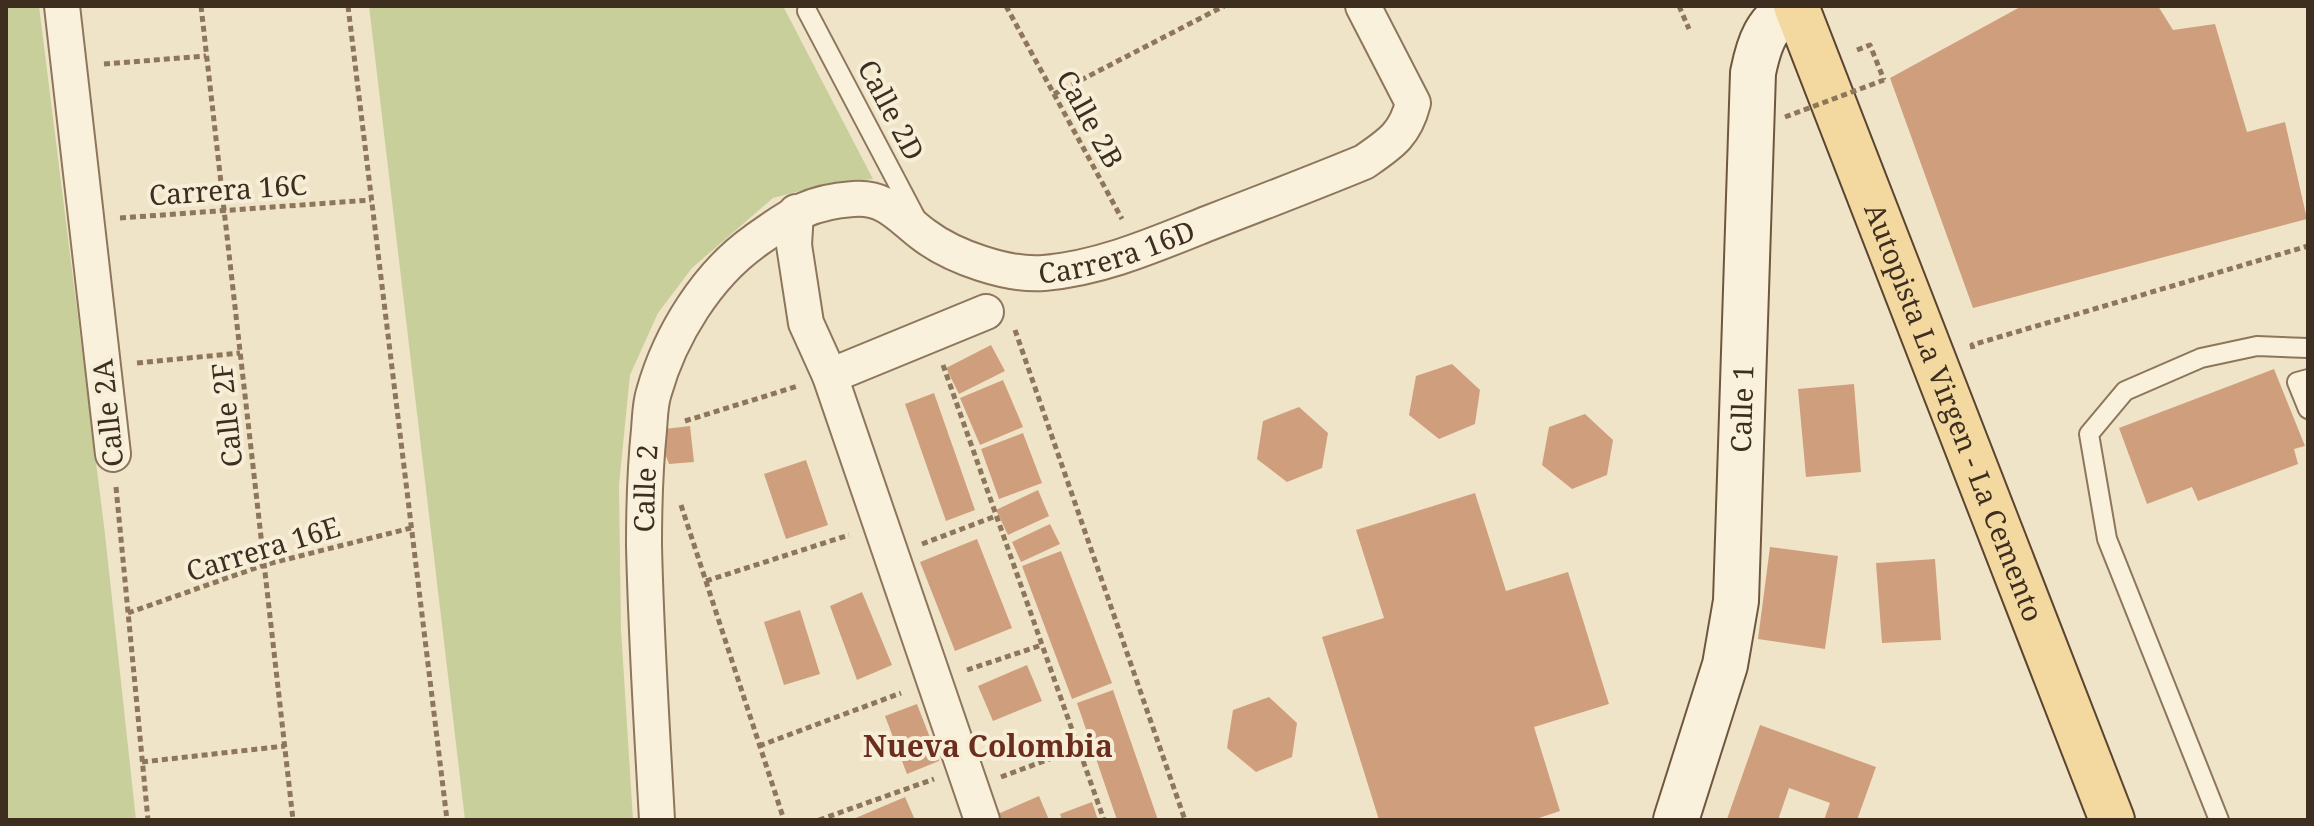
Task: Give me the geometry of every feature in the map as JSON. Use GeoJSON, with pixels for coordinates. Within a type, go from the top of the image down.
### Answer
{"type":"FeatureCollection","features":[{"type":"Feature","properties":{"kind":"main road","name":"Autopista La Virgen - La Cemento"},"geometry":{"type":"LineString","coordinates":[[1795,6],[2112,820]]}},
{"type":"Feature","properties":{"kind":"street","name":"Calle 2A"},"geometry":{"type":"LineString","coordinates":[[62,6],[113,454]]}},
{"type":"Feature","properties":{"kind":"street","name":"Carrera 16D"},"geometry":{"type":"LineString","coordinates":[[796,212],[828,202],[856,198],[879,201],[898,211],[926,236],[962,255],[997,268],[1042,273],[1087,266],[1139,251],[1364,162],[1392,143],[1408,122],[1413,103],[1363,6]]}},
{"type":"Feature","properties":{"kind":"street","name":"Calle 1"},"geometry":{"type":"LineString","coordinates":[[1676,820],[1725,665],[1736,601],[1753,73],[1764,34],[1773,21],[1795,6]]}},
{"type":"Feature","properties":{"kind":"street"},"geometry":{"type":"LineString","coordinates":[[796,212],[794,245],[806,323],[830,376],[973,792]]}},
{"type":"Feature","properties":{"kind":"street","name":"Calle 2"},"geometry":{"type":"LineString","coordinates":[[657,820],[646,655],[643,482],[653,393],[675,340],[710,282],[742,250],[796,212]]}},
{"type":"Feature","properties":{"kind":"street"},"geometry":{"type":"LineString","coordinates":[[830,376],[986,312]]}},
{"type":"Feature","properties":{"kind":"lane","name":"Calle 2D"},"geometry":{"type":"LineString","coordinates":[[807,11],[926,236]]}},
{"type":"Feature","properties":{"kind":"lane"},"geometry":{"type":"LineString","coordinates":[[2219,820],[2107,539],[2089,434],[2125,391],[2201,358],[2257,346],[2308,348]]}},
{"type":"Feature","properties":{"kind":"lane"},"geometry":{"type":"LineString","coordinates":[[2308,379],[2297,382],[2308,409]]}},
{"type":"Feature","properties":{"kind":"path","name":"Calle 2F"},"geometry":{"type":"LineString","coordinates":[[201,6],[293,820]]}},
{"type":"Feature","properties":{"kind":"path"},"geometry":{"type":"LineString","coordinates":[[348,6],[447,820]]}},
{"type":"Feature","properties":{"kind":"path","name":"Calle 2B"},"geometry":{"type":"LineString","coordinates":[[1006,6],[1139,251]]}},
{"type":"Feature","properties":{"kind":"path"},"geometry":{"type":"LineString","coordinates":[[1054,94],[1223,6]]}},
{"type":"Feature","properties":{"kind":"path"},"geometry":{"type":"LineString","coordinates":[[1679,6],[1689,29]]}},
{"type":"Feature","properties":{"kind":"path"},"geometry":{"type":"LineString","coordinates":[[69,67],[206,56]]}},
{"type":"Feature","properties":{"kind":"path"},"geometry":{"type":"LineString","coordinates":[[1785,117],[1884,80]]}},
{"type":"Feature","properties":{"kind":"path","name":"Carrera 16C"},"geometry":{"type":"LineString","coordinates":[[87,220],[371,200]]}},
{"type":"Feature","properties":{"kind":"path"},"geometry":{"type":"LineString","coordinates":[[986,312],[1004,298],[1185,820]]}},
{"type":"Feature","properties":{"kind":"path"},"geometry":{"type":"LineString","coordinates":[[932,334],[1104,820]]}},
{"type":"Feature","properties":{"kind":"path"},"geometry":{"type":"LineString","coordinates":[[103,367],[240,353]]}},
{"type":"Feature","properties":{"kind":"path"},"geometry":{"type":"LineString","coordinates":[[670,425],[830,376]]}},
{"type":"Feature","properties":{"kind":"path","name":"Calle 2A"},"geometry":{"type":"LineString","coordinates":[[113,454],[148,820]]}},
{"type":"Feature","properties":{"kind":"path"},"geometry":{"type":"LineString","coordinates":[[676,490],[784,820]]}},
{"type":"Feature","properties":{"kind":"path"},"geometry":{"type":"LineString","coordinates":[[706,581],[996,516]]}},
{"type":"Feature","properties":{"kind":"path","name":"Carrera 16E"},"geometry":{"type":"LineString","coordinates":[[128,613],[264,565],[411,528]]}},
{"type":"Feature","properties":{"kind":"path"},"geometry":{"type":"LineString","coordinates":[[759,746],[934,680],[1042,645]]}},
{"type":"Feature","properties":{"kind":"path"},"geometry":{"type":"LineString","coordinates":[[142,762],[285,746]]}},
{"type":"Feature","properties":{"kind":"path"},"geometry":{"type":"LineString","coordinates":[[819,820],[973,792],[1079,748]]}},
{"type":"Feature","properties":{"kind":"green space"},"geometry":{"type":"Polygon","coordinates":[[[6,6],[39,6],[105,534],[136,820],[6,820],[6,6]]]}},
{"type":"Feature","properties":{"kind":"green space"},"geometry":{"type":"Polygon","coordinates":[[[369,6],[783,6],[873,179],[827,184],[773,198],[692,268],[658,313],[630,375],[619,485],[621,629],[633,820],[465,820],[369,6]]]}},
{"type":"Feature","properties":{"kind":"building"},"geometry":{"type":"Polygon","coordinates":[[[2022,6],[2158,6],[2173,30],[2215,24],[2247,132],[2285,122],[2307,219],[1973,308],[1890,78],[2022,6]]]}},
{"type":"Feature","properties":{"kind":"building"},"geometry":{"type":"Polygon","coordinates":[[[991,345],[1005,371],[959,394],[946,368],[991,345]]]}},
{"type":"Feature","properties":{"kind":"building"},"geometry":{"type":"Polygon","coordinates":[[[1452,364],[1480,390],[1475,424],[1439,439],[1409,415],[1416,376],[1452,364]]]}},
{"type":"Feature","properties":{"kind":"building"},"geometry":{"type":"Polygon","coordinates":[[[2274,369],[2305,446],[2294,449],[2298,464],[2198,501],[2192,487],[2147,504],[2119,428],[2274,369]]]}},
{"type":"Feature","properties":{"kind":"building"},"geometry":{"type":"Polygon","coordinates":[[[1003,380],[1023,427],[980,445],[960,398],[1003,380]]]}},
{"type":"Feature","properties":{"kind":"building"},"geometry":{"type":"Polygon","coordinates":[[[1854,384],[1861,472],[1806,477],[1798,389],[1854,384]]]}},
{"type":"Feature","properties":{"kind":"building"},"geometry":{"type":"Polygon","coordinates":[[[934,393],[975,510],[946,521],[905,404],[934,393]]]}},
{"type":"Feature","properties":{"kind":"building"},"geometry":{"type":"Polygon","coordinates":[[[1299,407],[1328,433],[1322,468],[1287,482],[1257,459],[1263,421],[1299,407]]]}},
{"type":"Feature","properties":{"kind":"building"},"geometry":{"type":"Polygon","coordinates":[[[1585,414],[1613,440],[1607,475],[1572,489],[1542,465],[1549,427],[1585,414]]]}},
{"type":"Feature","properties":{"kind":"building"},"geometry":{"type":"Polygon","coordinates":[[[690,426],[694,462],[669,464],[656,430],[690,426]]]}},
{"type":"Feature","properties":{"kind":"building"},"geometry":{"type":"Polygon","coordinates":[[[1023,433],[1042,483],[999,499],[981,449],[1023,433]]]}},
{"type":"Feature","properties":{"kind":"building"},"geometry":{"type":"Polygon","coordinates":[[[806,460],[828,525],[786,539],[764,474],[806,460]]]}},
{"type":"Feature","properties":{"kind":"building"},"geometry":{"type":"Polygon","coordinates":[[[1038,490],[1049,516],[1008,535],[996,510],[1038,490]]]}},
{"type":"Feature","properties":{"kind":"building"},"geometry":{"type":"Polygon","coordinates":[[[1475,493],[1506,591],[1568,572],[1609,704],[1534,727],[1560,811],[1533,820],[1379,820],[1322,637],[1384,618],[1356,530],[1475,493]]]}},
{"type":"Feature","properties":{"kind":"building"},"geometry":{"type":"Polygon","coordinates":[[[1050,524],[1060,544],[1021,562],[1012,542],[1050,524]]]}},
{"type":"Feature","properties":{"kind":"building"},"geometry":{"type":"Polygon","coordinates":[[[977,539],[1012,628],[955,651],[920,562],[977,539]]]}},
{"type":"Feature","properties":{"kind":"building"},"geometry":{"type":"Polygon","coordinates":[[[1770,547],[1838,556],[1825,649],[1758,639],[1770,547]]]}},
{"type":"Feature","properties":{"kind":"building"},"geometry":{"type":"Polygon","coordinates":[[[1061,551],[1112,683],[1072,699],[1022,566],[1061,551]]]}},
{"type":"Feature","properties":{"kind":"building"},"geometry":{"type":"Polygon","coordinates":[[[1935,559],[1941,640],[1882,643],[1876,563],[1935,559]]]}},
{"type":"Feature","properties":{"kind":"building"},"geometry":{"type":"Polygon","coordinates":[[[862,592],[892,665],[857,680],[830,606],[862,592]]]}},
{"type":"Feature","properties":{"kind":"building"},"geometry":{"type":"Polygon","coordinates":[[[800,610],[820,674],[784,685],[764,622],[800,610]]]}},
{"type":"Feature","properties":{"kind":"building"},"geometry":{"type":"Polygon","coordinates":[[[1027,665],[1042,701],[993,721],[978,686],[1027,665]]]}},
{"type":"Feature","properties":{"kind":"building"},"geometry":{"type":"Polygon","coordinates":[[[1113,690],[1158,820],[1117,820],[1077,703],[1113,690]]]}},
{"type":"Feature","properties":{"kind":"building"},"geometry":{"type":"Polygon","coordinates":[[[1269,697],[1297,723],[1292,757],[1256,772],[1227,748],[1233,710],[1269,697]]]}},
{"type":"Feature","properties":{"kind":"building"},"geometry":{"type":"Polygon","coordinates":[[[917,704],[939,761],[907,774],[885,716],[917,704]]]}},
{"type":"Feature","properties":{"kind":"building"},"geometry":{"type":"Polygon","coordinates":[[[1760,725],[1876,767],[1857,820],[1824,820],[1830,803],[1789,788],[1778,820],[1727,819],[1760,725]]]}},
{"type":"Feature","properties":{"kind":"building"},"geometry":{"type":"Polygon","coordinates":[[[1039,796],[1049,820],[994,820],[993,816],[1039,796]]]}},
{"type":"Feature","properties":{"kind":"building"},"geometry":{"type":"Polygon","coordinates":[[[905,797],[915,820],[851,820],[905,797]]]}},
{"type":"Feature","properties":{"kind":"building"},"geometry":{"type":"Polygon","coordinates":[[[1092,802],[1098,820],[1062,820],[1060,814],[1092,802]]]}},
{"type":"Feature","properties":{"kind":"district","name":"Nueva Colombia"},"geometry":{"type":"Point","coordinates":[988,747]}}]}
